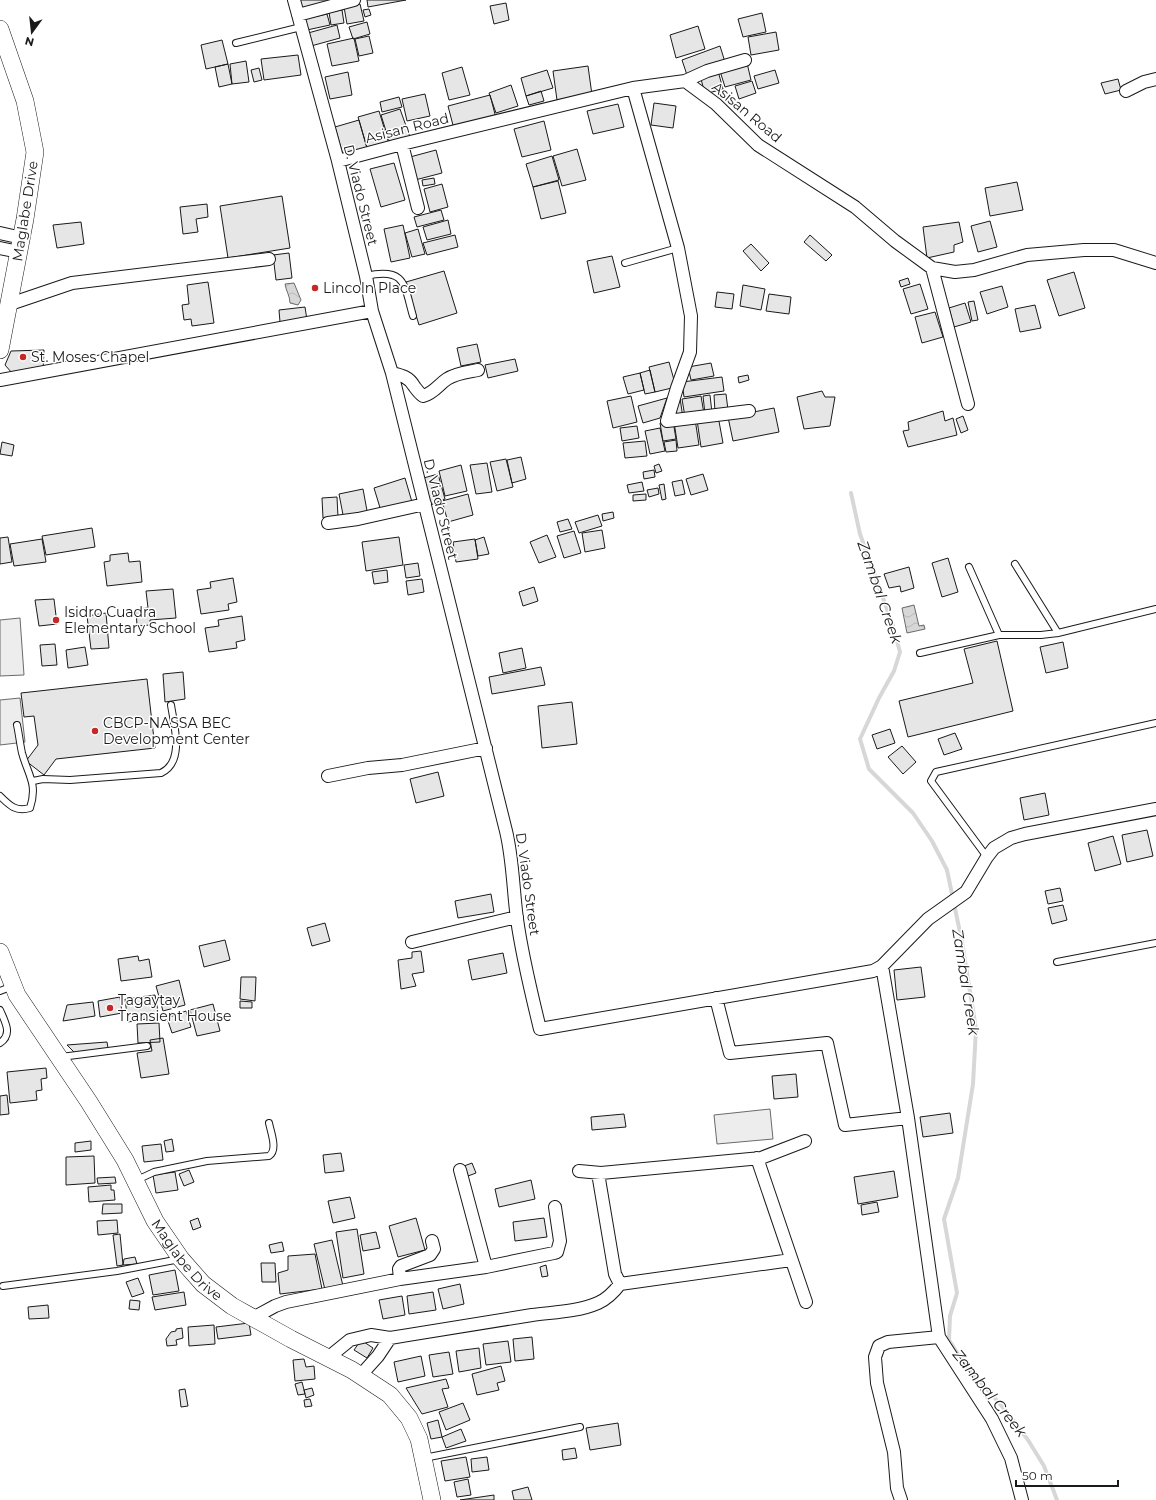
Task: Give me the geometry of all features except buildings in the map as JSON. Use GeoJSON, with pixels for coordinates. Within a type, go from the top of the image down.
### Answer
{"type":"FeatureCollection","features":[{"type":"Feature","properties":{"kind":"main road","name":"Maglabe Drive"},"geometry":{"type":"LineString","coordinates":[[0,28],[25,101],[35,152],[10,304],[0,350]]}},
{"type":"Feature","properties":{"kind":"main road","name":"Maglabe Drive"},"geometry":{"type":"LineString","coordinates":[[0,952],[6,989],[16,995],[89,1102],[125,1160],[155,1221],[181,1259],[203,1284],[232,1306],[291,1339],[329,1357],[390,1395],[409,1418],[419,1438],[432,1500]]}},
{"type":"Feature","properties":{"kind":"street","name":"D. Viado Street"},"geometry":{"type":"LineString","coordinates":[[294,0],[338,162],[366,276],[372,311],[392,373],[511,851],[522,956],[540,1029],[716,998]]}},
{"type":"Feature","properties":{"kind":"street"},"geometry":{"type":"LineString","coordinates":[[298,15],[354,0]]}},
{"type":"Feature","properties":{"kind":"street"},"geometry":{"type":"LineString","coordinates":[[685,81],[707,71],[745,60]]}},
{"type":"Feature","properties":{"kind":"street"},"geometry":{"type":"LineString","coordinates":[[1126,91],[1144,82],[1156,79]]}},
{"type":"Feature","properties":{"kind":"street","name":"Asisan Road"},"geometry":{"type":"LineString","coordinates":[[338,162],[402,144],[632,88],[685,81],[716,104],[758,145],[855,207],[895,241],[932,268],[955,272],[974,270],[1027,255],[1084,250],[1114,250],[1156,263]]}},
{"type":"Feature","properties":{"kind":"street"},"geometry":{"type":"LineString","coordinates":[[632,88],[678,248],[691,316],[690,352],[667,421],[749,411]]}},
{"type":"Feature","properties":{"kind":"street"},"geometry":{"type":"LineString","coordinates":[[402,144],[418,208]]}},
{"type":"Feature","properties":{"kind":"street"},"geometry":{"type":"LineString","coordinates":[[0,233],[20,245]]}},
{"type":"Feature","properties":{"kind":"street"},"geometry":{"type":"LineString","coordinates":[[0,248],[20,245]]}},
{"type":"Feature","properties":{"kind":"street"},"geometry":{"type":"LineString","coordinates":[[10,304],[72,283],[269,259]]}},
{"type":"Feature","properties":{"kind":"street"},"geometry":{"type":"LineString","coordinates":[[932,268],[968,404]]}},
{"type":"Feature","properties":{"kind":"street"},"geometry":{"type":"LineString","coordinates":[[0,380],[372,311]]}},
{"type":"Feature","properties":{"kind":"street"},"geometry":{"type":"LineString","coordinates":[[392,373],[402,375],[409,379],[423,396],[431,393],[447,379],[461,373],[478,370]]}},
{"type":"Feature","properties":{"kind":"street"},"geometry":{"type":"LineString","coordinates":[[328,523],[358,519],[425,504]]}},
{"type":"Feature","properties":{"kind":"street"},"geometry":{"type":"LineString","coordinates":[[328,776],[368,768],[402,765],[486,748]]}},
{"type":"Feature","properties":{"kind":"street"},"geometry":{"type":"LineString","coordinates":[[908,1118],[845,1125],[827,1043],[730,1053],[716,998],[863,974],[872,971],[882,966],[928,920],[966,892],[994,848],[1011,838],[1156,809]]}},
{"type":"Feature","properties":{"kind":"street"},"geometry":{"type":"LineString","coordinates":[[412,942],[517,917]]}},
{"type":"Feature","properties":{"kind":"street"},"geometry":{"type":"LineString","coordinates":[[882,966],[908,1118],[939,1337],[992,1419],[1010,1458],[1022,1500]]}},
{"type":"Feature","properties":{"kind":"street"},"geometry":{"type":"LineString","coordinates":[[579,1171],[598,1173],[757,1158],[804,1141]]}},
{"type":"Feature","properties":{"kind":"street"},"geometry":{"type":"LineString","coordinates":[[757,1158],[806,1302]]}},
{"type":"Feature","properties":{"kind":"street"},"geometry":{"type":"LineString","coordinates":[[460,1170],[486,1267]]}},
{"type":"Feature","properties":{"kind":"street"},"geometry":{"type":"LineString","coordinates":[[598,1173],[616,1274],[620,1284]]}},
{"type":"Feature","properties":{"kind":"street"},"geometry":{"type":"LineString","coordinates":[[254,1318],[275,1306],[286,1302],[400,1280],[486,1267],[557,1252],[560,1241],[555,1207]]}},
{"type":"Feature","properties":{"kind":"street"},"geometry":{"type":"LineString","coordinates":[[400,1280],[399,1269],[401,1266],[430,1255],[434,1249],[432,1242]]}},
{"type":"Feature","properties":{"kind":"street"},"geometry":{"type":"LineString","coordinates":[[620,1284],[791,1260]]}},
{"type":"Feature","properties":{"kind":"street"},"geometry":{"type":"LineString","coordinates":[[329,1357],[350,1340],[371,1335],[390,1338],[540,1314],[578,1310],[597,1304],[606,1299],[616,1291],[620,1284]]}},
{"type":"Feature","properties":{"kind":"street"},"geometry":{"type":"LineString","coordinates":[[901,1500],[898,1488],[894,1452],[877,1383],[875,1357],[879,1346],[888,1342],[939,1337]]}},
{"type":"Feature","properties":{"kind":"street"},"geometry":{"type":"LineString","coordinates":[[360,1376],[378,1356],[390,1338]]}},
{"type":"Feature","properties":{"kind":"lane"},"geometry":{"type":"LineString","coordinates":[[236,43],[301,27]]}},
{"type":"Feature","properties":{"kind":"lane"},"geometry":{"type":"LineString","coordinates":[[625,263],[678,248]]}},
{"type":"Feature","properties":{"kind":"lane"},"geometry":{"type":"LineString","coordinates":[[366,276],[373,274],[394,275],[402,281],[413,316]]}},
{"type":"Feature","properties":{"kind":"lane"},"geometry":{"type":"LineString","coordinates":[[1015,564],[1058,633]]}},
{"type":"Feature","properties":{"kind":"lane"},"geometry":{"type":"LineString","coordinates":[[970,567],[999,635]]}},
{"type":"Feature","properties":{"kind":"lane"},"geometry":{"type":"LineString","coordinates":[[920,653],[999,635],[1041,635],[1058,633],[1156,609]]}},
{"type":"Feature","properties":{"kind":"lane"},"geometry":{"type":"LineString","coordinates":[[33,781],[43,779],[70,780],[161,773],[167,770],[172,764],[175,755],[176,737],[171,705]]}},
{"type":"Feature","properties":{"kind":"lane"},"geometry":{"type":"LineString","coordinates":[[987,857],[931,780],[936,772],[1156,723]]}},
{"type":"Feature","properties":{"kind":"lane"},"geometry":{"type":"LineString","coordinates":[[0,796],[11,808],[21,810],[30,808],[33,799],[33,781],[22,752],[17,725]]}},
{"type":"Feature","properties":{"kind":"lane"},"geometry":{"type":"LineString","coordinates":[[1057,962],[1156,943]]}},
{"type":"Feature","properties":{"kind":"lane"},"geometry":{"type":"LineString","coordinates":[[0,1010],[8,1029],[5,1040],[0,1043]]}},
{"type":"Feature","properties":{"kind":"lane"},"geometry":{"type":"LineString","coordinates":[[59,1058],[147,1046]]}},
{"type":"Feature","properties":{"kind":"lane"},"geometry":{"type":"LineString","coordinates":[[135,1180],[154,1172],[207,1161],[270,1156],[273,1154],[274,1149],[268,1123]]}},
{"type":"Feature","properties":{"kind":"lane"},"geometry":{"type":"LineString","coordinates":[[3,1286],[117,1271],[181,1259]]}},
{"type":"Feature","properties":{"kind":"lane"},"geometry":{"type":"LineString","coordinates":[[423,1458],[580,1427]]}},
{"type":"Feature","properties":{"kind":"shaded area"},"geometry":{"type":"Polygon","coordinates":[[[20,618],[24,675],[0,676],[0,620],[20,618]]]}},
{"type":"Feature","properties":{"kind":"shaded area"},"geometry":{"type":"Polygon","coordinates":[[[20,698],[25,742],[0,745],[0,700],[20,698]]]}},
{"type":"Feature","properties":{"kind":"shaded area"},"geometry":{"type":"Polygon","coordinates":[[[770,1109],[773,1139],[717,1144],[714,1115],[770,1109]]]}},
{"type":"Feature","properties":{"kind":"water"},"geometry":{"type":"Polygon","coordinates":[[[294,283],[301,300],[298,305],[290,303],[285,284],[294,283]]]}},
{"type":"Feature","properties":{"kind":"water"},"geometry":{"type":"Polygon","coordinates":[[[914,605],[919,626],[924,625],[925,629],[907,633],[902,608],[914,605]]]}},
{"type":"Feature","properties":{"kind":"waterway","name":"Zambal Creek"},"geometry":{"type":"LineString","coordinates":[[851,493],[860,534],[892,623],[900,652],[894,671],[879,698],[860,739],[869,769],[913,813],[932,841],[947,870],[962,942],[976,1029],[973,1084],[958,1178],[944,1219],[957,1293],[950,1316],[949,1340],[963,1362],[1007,1412],[1028,1440],[1044,1466],[1057,1500]]}},
{"type":"Feature","properties":{"kind":"place","name":"Lincoln Place"},"geometry":{"type":"Point","coordinates":[315,288]}},
{"type":"Feature","properties":{"kind":"place","name":"St. Moses Chapel"},"geometry":{"type":"Point","coordinates":[23,357]}},
{"type":"Feature","properties":{"kind":"place","name":"Isidro Cuadra Elementary School"},"geometry":{"type":"Point","coordinates":[56,620]}},
{"type":"Feature","properties":{"kind":"place","name":"CBCP-NASSA BEC Development Center"},"geometry":{"type":"Point","coordinates":[95,731]}},
{"type":"Feature","properties":{"kind":"place","name":"Tagaytay Transient House"},"geometry":{"type":"Point","coordinates":[110,1008]}}]}
